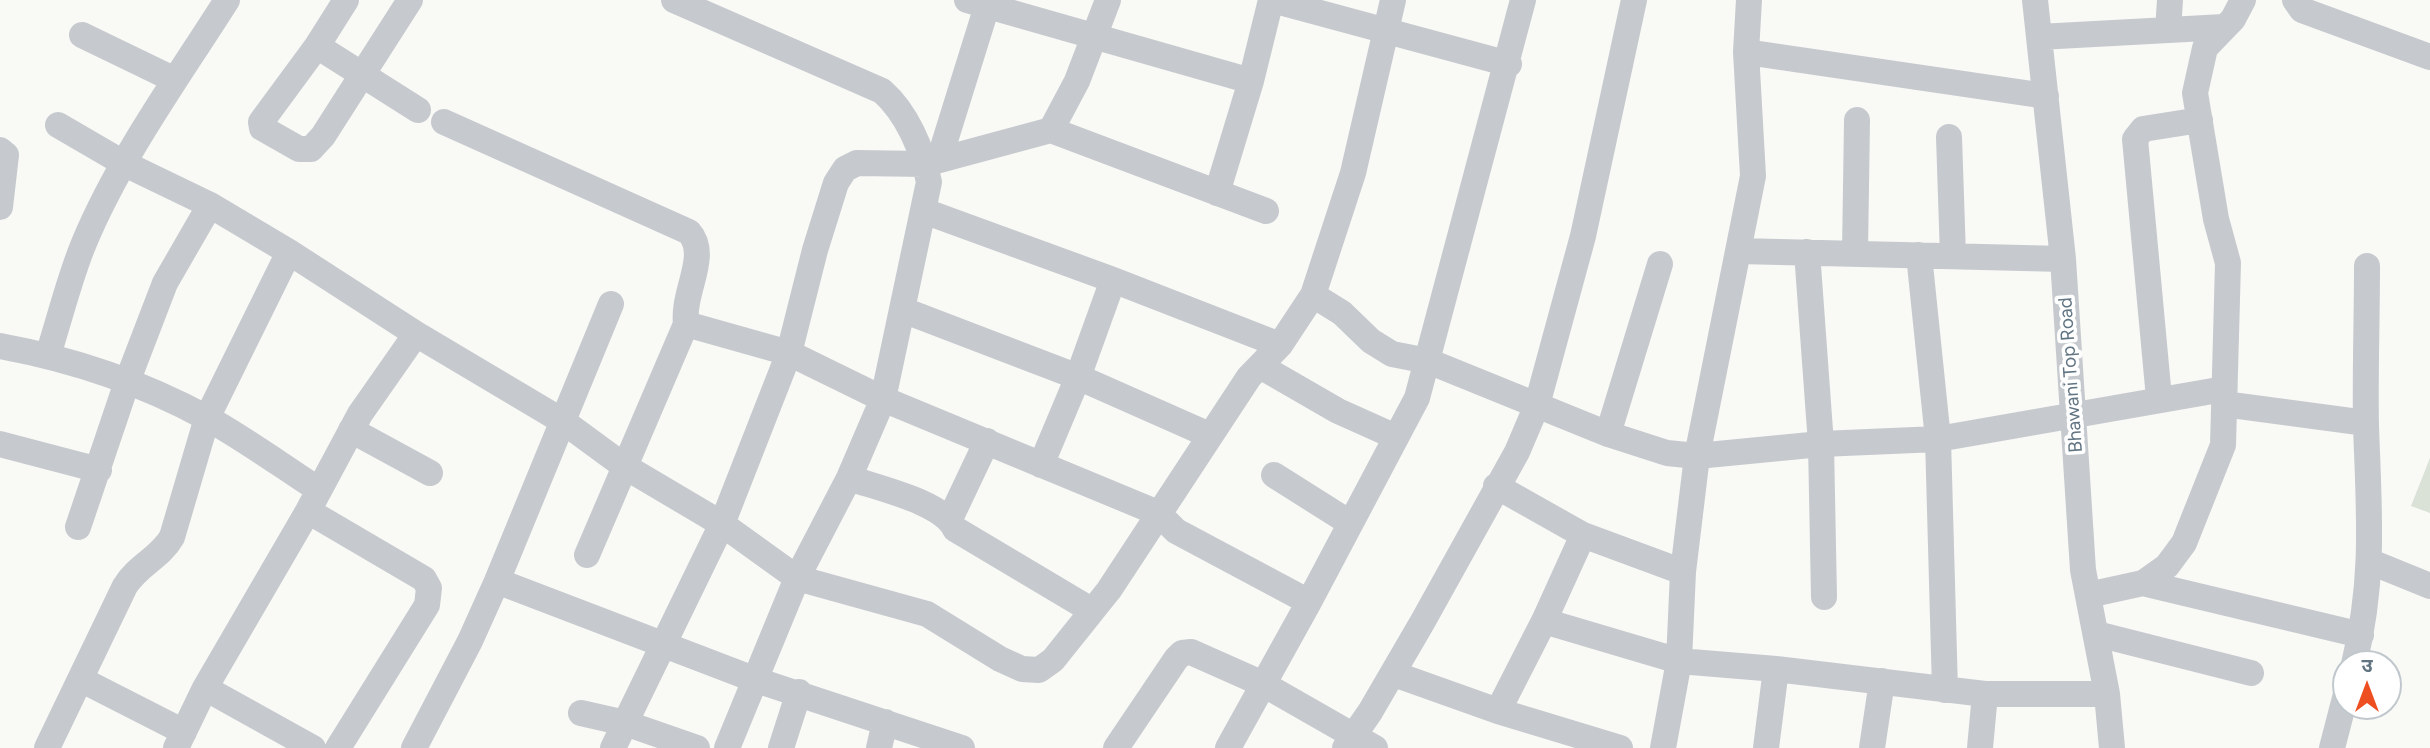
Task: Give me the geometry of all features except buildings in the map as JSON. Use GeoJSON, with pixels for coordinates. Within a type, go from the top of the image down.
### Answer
{"type":"FeatureCollection","features":[{"type":"Feature","properties":{"kind":"street"},"geometry":{"type":"LineString","coordinates":[[346,0],[317,47],[261,122],[262,128],[299,149],[312,149],[364,75],[411,0]]}},
{"type":"Feature","properties":{"kind":"street"},"geometry":{"type":"LineString","coordinates":[[674,0],[882,91],[899,106],[932,162]]}},
{"type":"Feature","properties":{"kind":"street"},"geometry":{"type":"LineString","coordinates":[[1051,130],[1077,81],[1108,0]]}},
{"type":"Feature","properties":{"kind":"street"},"geometry":{"type":"LineString","coordinates":[[1217,193],[1272,0],[1509,64]]}},
{"type":"Feature","properties":{"kind":"street"},"geometry":{"type":"LineString","coordinates":[[58,125],[125,164],[210,205],[289,252],[416,334],[564,422],[624,466],[722,524],[797,578],[927,614],[1021,669],[1039,670],[1053,660],[1109,590],[1209,435],[1260,366],[1279,345],[1313,295],[1353,173],[1393,0]]}},
{"type":"Feature","properties":{"kind":"street"},"geometry":{"type":"LineString","coordinates":[[1228,748],[1309,603],[1417,398],[1509,64],[1523,0]]}},
{"type":"Feature","properties":{"kind":"street"},"geometry":{"type":"LineString","coordinates":[[1116,748],[1182,653],[1201,655],[1263,684],[1358,744],[1496,486],[1517,452],[1537,405],[1583,236],[1634,0]]}},
{"type":"Feature","properties":{"kind":"street"},"geometry":{"type":"LineString","coordinates":[[1663,748],[1679,662],[1683,572],[1697,456],[1753,176],[1746,52],[1749,0]]}},
{"type":"Feature","properties":{"kind":"street","name":"Bhawani Top Road"},"geometry":{"type":"LineString","coordinates":[[2035,0],[2063,259],[2083,570],[2107,694],[2112,748]]}},
{"type":"Feature","properties":{"kind":"street"},"geometry":{"type":"LineString","coordinates":[[2168,30],[2170,0]]}},
{"type":"Feature","properties":{"kind":"street"},"geometry":{"type":"LineString","coordinates":[[2088,595],[2143,583],[2167,566],[2184,544],[2223,445],[2228,263],[2216,219],[2196,93],[2205,48],[2234,19],[2243,0]]}},
{"type":"Feature","properties":{"kind":"street"},"geometry":{"type":"LineString","coordinates":[[2295,0],[2302,10],[2430,57]]}},
{"type":"Feature","properties":{"kind":"street"},"geometry":{"type":"LineString","coordinates":[[48,355],[83,244],[125,164],[224,1]]}},
{"type":"Feature","properties":{"kind":"street"},"geometry":{"type":"LineString","coordinates":[[727,748],[797,578],[849,478],[883,399],[932,162],[977,3],[1251,81]]}},
{"type":"Feature","properties":{"kind":"street"},"geometry":{"type":"LineString","coordinates":[[2039,37],[2224,27]]}},
{"type":"Feature","properties":{"kind":"street"},"geometry":{"type":"LineString","coordinates":[[82,34],[174,80]]}},
{"type":"Feature","properties":{"kind":"street"},"geometry":{"type":"LineString","coordinates":[[317,47],[418,110]]}},
{"type":"Feature","properties":{"kind":"street"},"geometry":{"type":"LineString","coordinates":[[1746,52],[2046,96]]}},
{"type":"Feature","properties":{"kind":"street"},"geometry":{"type":"LineString","coordinates":[[1855,253],[1857,120]]}},
{"type":"Feature","properties":{"kind":"street"},"geometry":{"type":"LineString","coordinates":[[2159,398],[2135,139],[2143,129],[2200,120]]}},
{"type":"Feature","properties":{"kind":"street"},"geometry":{"type":"LineString","coordinates":[[444,122],[689,233],[697,242],[698,257],[685,299],[686,324],[587,555]]}},
{"type":"Feature","properties":{"kind":"street"},"geometry":{"type":"LineString","coordinates":[[613,748],[642,684],[665,646],[722,524],[789,353],[815,250],[836,183],[845,169],[857,163],[932,162],[1051,130],[1266,211]]}},
{"type":"Feature","properties":{"kind":"street"},"geometry":{"type":"LineString","coordinates":[[1949,137],[1953,256]]}},
{"type":"Feature","properties":{"kind":"street"},"geometry":{"type":"LineString","coordinates":[[0,150],[6,155],[0,207]]}},
{"type":"Feature","properties":{"kind":"street"},"geometry":{"type":"LineString","coordinates":[[78,527],[127,382],[165,283],[210,205]]}},
{"type":"Feature","properties":{"kind":"street"},"geometry":{"type":"LineString","coordinates":[[924,211],[1113,279],[1279,345]]}},
{"type":"Feature","properties":{"kind":"street"},"geometry":{"type":"LineString","coordinates":[[1740,251],[2063,259]]}},
{"type":"Feature","properties":{"kind":"street"},"geometry":{"type":"LineString","coordinates":[[47,748],[134,572],[164,551],[173,537],[207,418],[289,252]]}},
{"type":"Feature","properties":{"kind":"street"},"geometry":{"type":"LineString","coordinates":[[1807,252],[1821,444],[1824,597]]}},
{"type":"Feature","properties":{"kind":"street"},"geometry":{"type":"LineString","coordinates":[[1919,255],[1938,439],[1945,690]]}},
{"type":"Feature","properties":{"kind":"street"},"geometry":{"type":"LineString","coordinates":[[1608,434],[1660,264]]}},
{"type":"Feature","properties":{"kind":"street"},"geometry":{"type":"LineString","coordinates":[[2357,650],[2371,562],[2366,423],[2367,266]]}},
{"type":"Feature","properties":{"kind":"street"},"geometry":{"type":"LineString","coordinates":[[1041,465],[1078,377],[1113,279]]}},
{"type":"Feature","properties":{"kind":"street"},"geometry":{"type":"LineString","coordinates":[[1313,295],[1342,313],[1371,341],[1392,354],[1428,361],[1608,434],[1667,453],[1697,456],[1821,444],[1938,439],[2159,398],[2224,397],[2366,423]]}},
{"type":"Feature","properties":{"kind":"street"},"geometry":{"type":"LineString","coordinates":[[414,748],[470,641],[497,581],[611,304]]}},
{"type":"Feature","properties":{"kind":"street"},"geometry":{"type":"LineString","coordinates":[[903,310],[1078,377],[1209,435]]}},
{"type":"Feature","properties":{"kind":"street"},"geometry":{"type":"LineString","coordinates":[[686,324],[789,353],[883,399],[987,441],[1012,455],[1158,513],[1176,531],[1309,603]]}},
{"type":"Feature","properties":{"kind":"street"},"geometry":{"type":"LineString","coordinates":[[82,680],[180,740],[205,688],[314,501],[351,430],[416,334]]}},
{"type":"Feature","properties":{"kind":"street"},"geometry":{"type":"LineString","coordinates":[[0,346],[48,355],[127,382],[207,418],[314,501],[424,579],[429,588],[427,605],[338,748]]}},
{"type":"Feature","properties":{"kind":"street"},"geometry":{"type":"LineString","coordinates":[[1260,366],[1338,411],[1396,437]]}},
{"type":"Feature","properties":{"kind":"street"},"geometry":{"type":"LineString","coordinates":[[351,430],[430,472]]}},
{"type":"Feature","properties":{"kind":"street"},"geometry":{"type":"LineString","coordinates":[[950,519],[987,441]]}},
{"type":"Feature","properties":{"kind":"street"},"geometry":{"type":"LineString","coordinates":[[0,444],[99,470]]}},
{"type":"Feature","properties":{"kind":"street"},"geometry":{"type":"LineString","coordinates":[[1274,475],[1350,523]]}},
{"type":"Feature","properties":{"kind":"street"},"geometry":{"type":"LineString","coordinates":[[849,478],[931,507],[950,519],[955,529],[1091,610]]}},
{"type":"Feature","properties":{"kind":"street"},"geometry":{"type":"LineString","coordinates":[[1496,486],[1583,535],[1683,572]]}},
{"type":"Feature","properties":{"kind":"street"},"geometry":{"type":"LineString","coordinates":[[1498,711],[1544,621],[1583,535]]}},
{"type":"Feature","properties":{"kind":"street"},"geometry":{"type":"LineString","coordinates":[[2371,562],[2430,586]]}},
{"type":"Feature","properties":{"kind":"street"},"geometry":{"type":"LineString","coordinates":[[497,581],[665,646],[719,663],[756,680],[962,748]]}},
{"type":"Feature","properties":{"kind":"street"},"geometry":{"type":"LineString","coordinates":[[2143,583],[2361,635]]}},
{"type":"Feature","properties":{"kind":"street"},"geometry":{"type":"LineString","coordinates":[[1544,621],[1679,662],[1776,669],[1985,694],[2107,694]]}},
{"type":"Feature","properties":{"kind":"street"},"geometry":{"type":"LineString","coordinates":[[2096,634],[2251,673]]}},
{"type":"Feature","properties":{"kind":"street"},"geometry":{"type":"LineString","coordinates":[[1766,748],[1776,669]]}},
{"type":"Feature","properties":{"kind":"street"},"geometry":{"type":"LineString","coordinates":[[1394,674],[1498,711],[1620,748]]}},
{"type":"Feature","properties":{"kind":"street"},"geometry":{"type":"LineString","coordinates":[[1872,748],[1882,681]]}},
{"type":"Feature","properties":{"kind":"street"},"geometry":{"type":"LineString","coordinates":[[205,688],[313,748]]}},
{"type":"Feature","properties":{"kind":"street"},"geometry":{"type":"LineString","coordinates":[[781,748],[799,692]]}},
{"type":"Feature","properties":{"kind":"street"},"geometry":{"type":"LineString","coordinates":[[1980,748],[1985,694]]}},
{"type":"Feature","properties":{"kind":"street"},"geometry":{"type":"LineString","coordinates":[[581,713],[625,723],[697,748]]}},
{"type":"Feature","properties":{"kind":"street"},"geometry":{"type":"LineString","coordinates":[[2332,748],[2339,720]]}},
{"type":"Feature","properties":{"kind":"street"},"geometry":{"type":"LineString","coordinates":[[879,748],[885,722]]}},
{"type":"Feature","properties":{"kind":"shaded area"},"geometry":{"type":"Polygon","coordinates":[[[2430,458],[2430,513],[2411,506],[2430,458]]]}}]}
